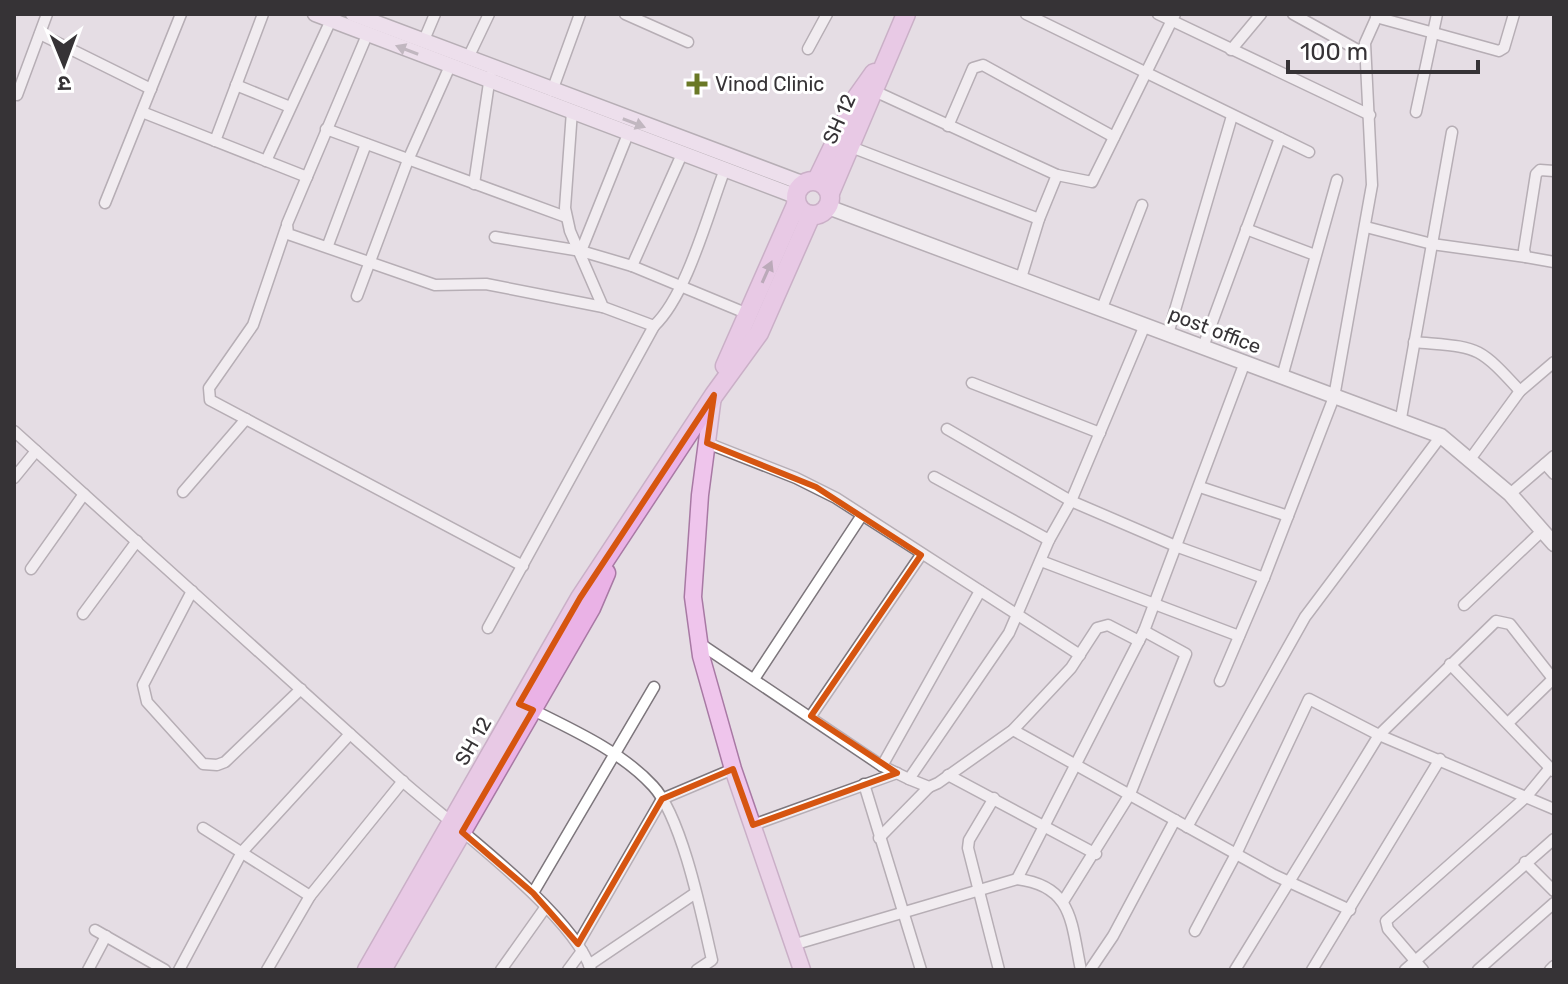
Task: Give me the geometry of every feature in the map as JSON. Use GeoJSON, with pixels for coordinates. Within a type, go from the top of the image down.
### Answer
{"type":"FeatureCollection","features":[{"type":"Feature","properties":{"kind":"highway","name":"SH 12"},"geometry":{"type":"LineString","coordinates":[[714,395],[748,314],[870,89],[906,14]]}},
{"type":"Feature","properties":{"kind":"highway","name":"SH 12"},"geometry":{"type":"LineString","coordinates":[[382,970],[457,828],[526,707],[580,598],[714,395],[759,333],[811,197],[851,147],[870,89]]}},
{"type":"Feature","properties":{"kind":"highway","name":"SH 12"},"geometry":{"type":"LineString","coordinates":[[367,970],[457,828]]}},
{"type":"Feature","properties":{"kind":"main road"},"geometry":{"type":"LineString","coordinates":[[315,14],[331,20],[375,24],[424,40],[468,58],[490,75],[628,134],[811,197]]}},
{"type":"Feature","properties":{"kind":"main road"},"geometry":{"type":"LineString","coordinates":[[353,14],[450,66],[552,91],[811,197]]}},
{"type":"Feature","properties":{"kind":"main road"},"geometry":{"type":"LineString","coordinates":[[714,395],[693,597],[699,643],[733,769],[796,944],[802,970]]}},
{"type":"Feature","properties":{"kind":"street"},"geometry":{"type":"LineString","coordinates":[[17,95],[47,14]]}},
{"type":"Feature","properties":{"kind":"street"},"geometry":{"type":"LineString","coordinates":[[105,203],[181,14]]}},
{"type":"Feature","properties":{"kind":"street"},"geometry":{"type":"LineString","coordinates":[[215,141],[263,14]]}},
{"type":"Feature","properties":{"kind":"street"},"geometry":{"type":"LineString","coordinates":[[424,40],[435,14]]}},
{"type":"Feature","properties":{"kind":"street"},"geometry":{"type":"LineString","coordinates":[[468,58],[489,14]]}},
{"type":"Feature","properties":{"kind":"street"},"geometry":{"type":"LineString","coordinates":[[552,91],[580,14]]}},
{"type":"Feature","properties":{"kind":"street"},"geometry":{"type":"LineString","coordinates":[[625,14],[688,42]]}},
{"type":"Feature","properties":{"kind":"street"},"geometry":{"type":"LineString","coordinates":[[808,49],[827,14]]}},
{"type":"Feature","properties":{"kind":"street"},"geometry":{"type":"LineString","coordinates":[[1026,14],[1048,19],[1145,74],[1309,152]]}},
{"type":"Feature","properties":{"kind":"street"},"geometry":{"type":"LineString","coordinates":[[1158,14],[1173,17],[1231,50],[1370,115]]}},
{"type":"Feature","properties":{"kind":"street"},"geometry":{"type":"LineString","coordinates":[[1231,50],[1261,14]]}},
{"type":"Feature","properties":{"kind":"street"},"geometry":{"type":"LineString","coordinates":[[1293,14],[1311,19],[1365,54]]}},
{"type":"Feature","properties":{"kind":"street"},"geometry":{"type":"LineString","coordinates":[[1416,112],[1437,14]]}},
{"type":"Feature","properties":{"kind":"street"},"geometry":{"type":"LineString","coordinates":[[1220,681],[1264,578],[1334,397],[1366,227],[1373,168],[1365,43],[1377,16],[1499,51],[1504,48],[1514,14]]}},
{"type":"Feature","properties":{"kind":"street"},"geometry":{"type":"LineString","coordinates":[[870,89],[1057,175],[1092,182],[1173,17]]}},
{"type":"Feature","properties":{"kind":"street"},"geometry":{"type":"LineString","coordinates":[[266,161],[331,20]]}},
{"type":"Feature","properties":{"kind":"street"},"geometry":{"type":"LineString","coordinates":[[375,24],[326,129],[286,228],[253,325],[208,391],[210,400],[523,566]]}},
{"type":"Feature","properties":{"kind":"street"},"geometry":{"type":"LineString","coordinates":[[40,34],[151,89]]}},
{"type":"Feature","properties":{"kind":"street"},"geometry":{"type":"LineString","coordinates":[[948,126],[973,68],[983,65],[1114,137]]}},
{"type":"Feature","properties":{"kind":"street"},"geometry":{"type":"LineString","coordinates":[[357,296],[367,262],[408,160],[450,66]]}},
{"type":"Feature","properties":{"kind":"street"},"geometry":{"type":"LineString","coordinates":[[474,184],[490,75]]}},
{"type":"Feature","properties":{"kind":"street"},"geometry":{"type":"LineString","coordinates":[[236,85],[290,107]]}},
{"type":"Feature","properties":{"kind":"street"},"geometry":{"type":"LineString","coordinates":[[572,111],[566,217],[603,307]]}},
{"type":"Feature","properties":{"kind":"street"},"geometry":{"type":"LineString","coordinates":[[142,112],[307,177]]}},
{"type":"Feature","properties":{"kind":"street"},"geometry":{"type":"LineString","coordinates":[[1168,334],[1232,116]]}},
{"type":"Feature","properties":{"kind":"street"},"geometry":{"type":"LineString","coordinates":[[326,129],[566,217]]}},
{"type":"Feature","properties":{"kind":"street"},"geometry":{"type":"LineString","coordinates":[[1401,418],[1452,132]]}},
{"type":"Feature","properties":{"kind":"street"},"geometry":{"type":"LineString","coordinates":[[581,251],[628,134]]}},
{"type":"Feature","properties":{"kind":"street"},"geometry":{"type":"LineString","coordinates":[[1203,347],[1280,138]]}},
{"type":"Feature","properties":{"kind":"street"},"geometry":{"type":"LineString","coordinates":[[328,245],[366,144]]}},
{"type":"Feature","properties":{"kind":"street"},"geometry":{"type":"LineString","coordinates":[[851,147],[1039,219]]}},
{"type":"Feature","properties":{"kind":"street"},"geometry":{"type":"LineString","coordinates":[[632,266],[682,154]]}},
{"type":"Feature","properties":{"kind":"street"},"geometry":{"type":"LineString","coordinates":[[488,628],[654,326],[671,307],[725,169]]}},
{"type":"Feature","properties":{"kind":"street"},"geometry":{"type":"LineString","coordinates":[[1526,257],[1524,250],[1536,174],[1540,170],[1554,171]]}},
{"type":"Feature","properties":{"kind":"street"},"geometry":{"type":"LineString","coordinates":[[1021,278],[1039,219],[1057,175]]}},
{"type":"Feature","properties":{"kind":"street"},"geometry":{"type":"LineString","coordinates":[[1282,377],[1337,180]]}},
{"type":"Feature","properties":{"kind":"street","name":"post office"},"geometry":{"type":"LineString","coordinates":[[811,197],[1334,397],[1401,418],[1441,436],[1471,458],[1510,494],[1554,544]]}},
{"type":"Feature","properties":{"kind":"street"},"geometry":{"type":"LineString","coordinates":[[1102,308],[1142,205]]}},
{"type":"Feature","properties":{"kind":"street"},"geometry":{"type":"LineString","coordinates":[[1366,227],[1432,244],[1554,262]]}},
{"type":"Feature","properties":{"kind":"street"},"geometry":{"type":"LineString","coordinates":[[286,228],[294,237],[328,245],[435,285],[486,284],[603,307],[654,326]]}},
{"type":"Feature","properties":{"kind":"street"},"geometry":{"type":"LineString","coordinates":[[1246,229],[1315,255]]}},
{"type":"Feature","properties":{"kind":"street"},"geometry":{"type":"LineString","coordinates":[[495,237],[581,251],[632,266],[748,314]]}},
{"type":"Feature","properties":{"kind":"street"},"geometry":{"type":"LineString","coordinates":[[909,779],[1018,615],[1049,540],[1071,501],[1145,325]]}},
{"type":"Feature","properties":{"kind":"street"},"geometry":{"type":"LineString","coordinates":[[1414,342],[1467,347],[1482,352],[1520,391]]}},
{"type":"Feature","properties":{"kind":"street"},"geometry":{"type":"LineString","coordinates":[[1017,879],[1141,636],[1178,547],[1245,362]]}},
{"type":"Feature","properties":{"kind":"street"},"geometry":{"type":"LineString","coordinates":[[1471,458],[1520,391],[1554,362]]}},
{"type":"Feature","properties":{"kind":"street"},"geometry":{"type":"LineString","coordinates":[[972,383],[1100,433]]}},
{"type":"Feature","properties":{"kind":"street"},"geometry":{"type":"LineString","coordinates":[[183,492],[246,419]]}},
{"type":"Feature","properties":{"kind":"street"},"geometry":{"type":"LineString","coordinates":[[947,429],[1071,501],[1178,547],[1264,578]]}},
{"type":"Feature","properties":{"kind":"street"},"geometry":{"type":"LineString","coordinates":[[14,431],[350,734],[533,893],[580,948],[590,967],[694,894]]}},
{"type":"Feature","properties":{"kind":"street"},"geometry":{"type":"LineString","coordinates":[[1187,827],[1305,617],[1441,436]]}},
{"type":"Feature","properties":{"kind":"street"},"geometry":{"type":"LineString","coordinates":[[707,443],[796,478],[862,515],[1080,655]]}},
{"type":"Feature","properties":{"kind":"street"},"geometry":{"type":"LineString","coordinates":[[14,478],[36,451]]}},
{"type":"Feature","properties":{"kind":"street"},"geometry":{"type":"LineString","coordinates":[[1510,494],[1550,460],[1554,474]]}},
{"type":"Feature","properties":{"kind":"street"},"geometry":{"type":"LineString","coordinates":[[934,477],[1049,540]]}},
{"type":"Feature","properties":{"kind":"street"},"geometry":{"type":"LineString","coordinates":[[1200,487],[1288,516]]}},
{"type":"Feature","properties":{"kind":"street"},"geometry":{"type":"LineString","coordinates":[[31,569],[84,494]]}},
{"type":"Feature","properties":{"kind":"street"},"geometry":{"type":"LineString","coordinates":[[754,679],[862,515]]}},
{"type":"Feature","properties":{"kind":"street"},"geometry":{"type":"LineString","coordinates":[[1464,605],[1543,530]]}},
{"type":"Feature","properties":{"kind":"street"},"geometry":{"type":"LineString","coordinates":[[83,614],[137,541]]}},
{"type":"Feature","properties":{"kind":"street"},"geometry":{"type":"LineString","coordinates":[[811,716],[921,555]]}},
{"type":"Feature","properties":{"kind":"street"},"geometry":{"type":"LineString","coordinates":[[1041,561],[1239,636]]}},
{"type":"Feature","properties":{"kind":"street"},"geometry":{"type":"LineString","coordinates":[[192,591],[143,685],[147,702],[203,764],[225,762],[301,689]]}},
{"type":"Feature","properties":{"kind":"street"},"geometry":{"type":"LineString","coordinates":[[882,766],[980,591]]}},
{"type":"Feature","properties":{"kind":"street"},"geometry":{"type":"LineString","coordinates":[[1235,970],[1379,735],[1496,621],[1503,620],[1554,679],[1508,723]]}},
{"type":"Feature","properties":{"kind":"street"},"geometry":{"type":"LineString","coordinates":[[879,838],[929,787],[1013,730],[1080,655],[1097,628],[1102,625],[1114,627],[1141,636],[1186,654],[1130,794],[1096,854],[1064,900]]}},
{"type":"Feature","properties":{"kind":"street"},"geometry":{"type":"LineString","coordinates":[[699,643],[882,766],[929,787]]}},
{"type":"Feature","properties":{"kind":"street"},"geometry":{"type":"LineString","coordinates":[[1423,970],[1388,929],[1386,921],[1526,797],[1552,770],[1450,664]]}},
{"type":"Feature","properties":{"kind":"street"},"geometry":{"type":"LineString","coordinates":[[533,893],[617,756],[654,687]]}},
{"type":"Feature","properties":{"kind":"street"},"geometry":{"type":"LineString","coordinates":[[1195,931],[1236,854],[1309,699],[1379,735],[1554,809]]}},
{"type":"Feature","properties":{"kind":"street"},"geometry":{"type":"LineString","coordinates":[[526,707],[617,756],[655,788],[676,827],[712,960],[697,970]]}},
{"type":"Feature","properties":{"kind":"street"},"geometry":{"type":"LineString","coordinates":[[1013,730],[1236,854],[1350,910]]}},
{"type":"Feature","properties":{"kind":"street"},"geometry":{"type":"LineString","coordinates":[[179,970],[242,852],[350,734]]}},
{"type":"Feature","properties":{"kind":"street"},"geometry":{"type":"LineString","coordinates":[[1312,970],[1440,759]]}},
{"type":"Feature","properties":{"kind":"street"},"geometry":{"type":"LineString","coordinates":[[568,970],[662,799],[733,769]]}},
{"type":"Feature","properties":{"kind":"street"},"geometry":{"type":"LineString","coordinates":[[753,825],[897,773]]}},
{"type":"Feature","properties":{"kind":"street"},"geometry":{"type":"LineString","coordinates":[[948,775],[1096,854]]}},
{"type":"Feature","properties":{"kind":"street"},"geometry":{"type":"LineString","coordinates":[[267,970],[310,896],[403,781]]}},
{"type":"Feature","properties":{"kind":"street"},"geometry":{"type":"LineString","coordinates":[[864,784],[921,970]]}},
{"type":"Feature","properties":{"kind":"street"},"geometry":{"type":"LineString","coordinates":[[994,798],[969,840],[977,890],[999,970]]}},
{"type":"Feature","properties":{"kind":"street"},"geometry":{"type":"LineString","coordinates":[[1090,970],[1113,936],[1175,820]]}},
{"type":"Feature","properties":{"kind":"street"},"geometry":{"type":"LineString","coordinates":[[203,828],[310,896]]}},
{"type":"Feature","properties":{"kind":"street"},"geometry":{"type":"LineString","coordinates":[[1405,970],[1554,839]]}},
{"type":"Feature","properties":{"kind":"street"},"geometry":{"type":"LineString","coordinates":[[1525,862],[1554,891]]}},
{"type":"Feature","properties":{"kind":"street"},"geometry":{"type":"LineString","coordinates":[[796,944],[904,909],[1017,879],[1050,889],[1064,900],[1081,970]]}},
{"type":"Feature","properties":{"kind":"street"},"geometry":{"type":"LineString","coordinates":[[1478,970],[1554,903]]}},
{"type":"Feature","properties":{"kind":"street"},"geometry":{"type":"LineString","coordinates":[[501,970],[545,908]]}},
{"type":"Feature","properties":{"kind":"street"},"geometry":{"type":"LineString","coordinates":[[95,930],[165,970]]}},
{"type":"Feature","properties":{"kind":"street"},"geometry":{"type":"LineString","coordinates":[[88,970],[106,936]]}},
{"type":"Feature","properties":{"kind":"highlighted area"},"geometry":{"type":"Polygon","coordinates":[[[714,395],[707,443],[816,487],[921,555],[811,716],[897,773],[753,825],[733,769],[662,799],[578,944],[533,893],[462,832],[533,710],[519,704],[580,598],[714,395]]]}},
{"type":"Feature","properties":{"kind":"place","name":"Vinod Clinic"},"geometry":{"type":"Point","coordinates":[697,84]}}]}
